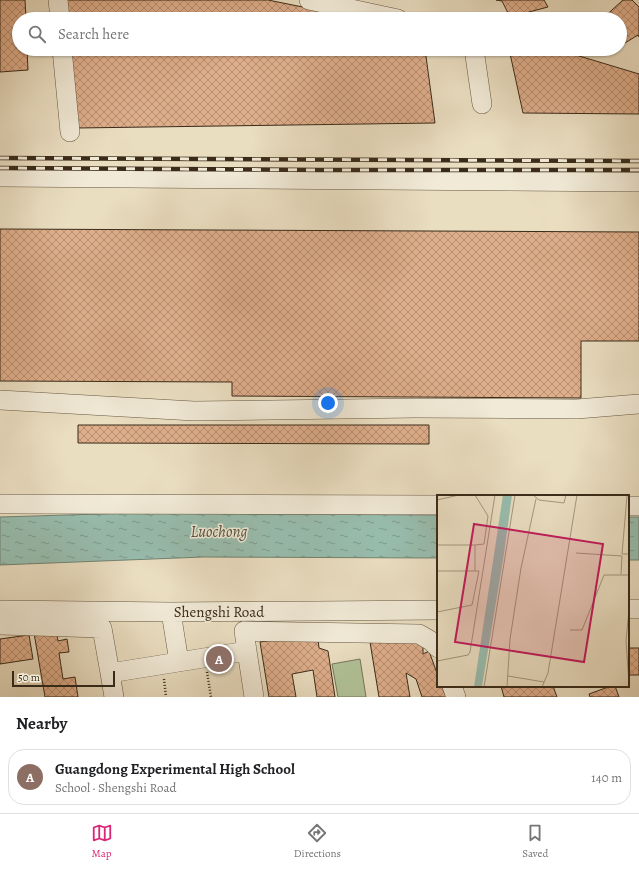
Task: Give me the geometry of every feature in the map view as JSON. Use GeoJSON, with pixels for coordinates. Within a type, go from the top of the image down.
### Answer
{"type":"FeatureCollection","features":[{"type":"Feature","properties":{"kind":"street"},"geometry":{"type":"LineString","coordinates":[[58,0],[59,12]]}},
{"type":"Feature","properties":{"kind":"street"},"geometry":{"type":"LineString","coordinates":[[309,0],[365,12]]}},
{"type":"Feature","properties":{"kind":"street"},"geometry":{"type":"LineString","coordinates":[[63,56],[70,132]]}},
{"type":"Feature","properties":{"kind":"street"},"geometry":{"type":"LineString","coordinates":[[475,56],[482,104]]}},
{"type":"Feature","properties":{"kind":"street"},"geometry":{"type":"LineString","coordinates":[[0,177],[639,182]]}},
{"type":"Feature","properties":{"kind":"street"},"geometry":{"type":"LineString","coordinates":[[0,400],[194,411],[415,408],[576,409],[639,404]]}},
{"type":"Feature","properties":{"kind":"street"},"geometry":{"type":"LineString","coordinates":[[0,504],[437,505]]}},
{"type":"Feature","properties":{"kind":"street","name":"Shengshi Road"},"geometry":{"type":"LineString","coordinates":[[0,610],[171,612],[437,610]]}},
{"type":"Feature","properties":{"kind":"street"},"geometry":{"type":"LineString","coordinates":[[171,612],[179,662]]}},
{"type":"Feature","properties":{"kind":"street"},"geometry":{"type":"LineString","coordinates":[[0,625],[102,628],[114,697]]}},
{"type":"Feature","properties":{"kind":"street"},"geometry":{"type":"LineString","coordinates":[[254,697],[244,631],[419,634],[431,640],[437,647]]}},
{"type":"Feature","properties":{"kind":"street"},"geometry":{"type":"LineString","coordinates":[[110,673],[247,651]]}},
{"type":"Feature","properties":{"kind":"street"},"geometry":{"type":"LineString","coordinates":[[452,687],[456,697]]}},
{"type":"Feature","properties":{"kind":"path"},"geometry":{"type":"LineString","coordinates":[[205,658],[211,697]]}},
{"type":"Feature","properties":{"kind":"shaded area"},"geometry":{"type":"Polygon","coordinates":[[[360,659],[366,697],[338,697],[332,664],[360,659]]]}},
{"type":"Feature","properties":{"kind":"water","name":"Luochong"},"geometry":{"type":"Polygon","coordinates":[[[134,513],[437,515],[437,558],[203,557],[0,565],[0,517],[134,513]]]}},
{"type":"Feature","properties":{"kind":"water"},"geometry":{"type":"Polygon","coordinates":[[[629,517],[639,517],[639,560],[629,560],[629,517]]]}},
{"type":"Feature","properties":{"kind":"building"},"geometry":{"type":"Polygon","coordinates":[[[0,0],[25,0],[26,12],[12,12],[12,56],[27,56],[28,70],[0,72],[0,0]]]}},
{"type":"Feature","properties":{"kind":"building"},"geometry":{"type":"Polygon","coordinates":[[[65,0],[268,0],[327,12],[66,12],[65,0]]]}},
{"type":"Feature","properties":{"kind":"building"},"geometry":{"type":"Polygon","coordinates":[[[496,0],[544,0],[548,7],[529,12],[508,12],[502,1],[496,0]]]}},
{"type":"Feature","properties":{"kind":"building"},"geometry":{"type":"Polygon","coordinates":[[[623,0],[632,0],[639,7],[639,37],[638,35],[627,42],[627,12],[610,12],[623,0]]]}},
{"type":"Feature","properties":{"kind":"building"},"geometry":{"type":"Polygon","coordinates":[[[70,56],[426,56],[435,123],[77,128],[70,56]]]}},
{"type":"Feature","properties":{"kind":"building"},"geometry":{"type":"Polygon","coordinates":[[[511,56],[579,56],[639,74],[639,114],[523,113],[511,56]]]}},
{"type":"Feature","properties":{"kind":"building"},"geometry":{"type":"Polygon","coordinates":[[[0,229],[639,232],[639,341],[581,341],[581,398],[232,396],[232,382],[0,381],[0,229]]]}},
{"type":"Feature","properties":{"kind":"building"},"geometry":{"type":"Polygon","coordinates":[[[78,425],[429,425],[429,444],[78,443],[78,425]]]}},
{"type":"Feature","properties":{"kind":"building"},"geometry":{"type":"Polygon","coordinates":[[[56,629],[58,641],[67,639],[69,652],[59,653],[63,679],[75,677],[78,697],[45,697],[34,633],[56,629]]]}},
{"type":"Feature","properties":{"kind":"building"},"geometry":{"type":"Polygon","coordinates":[[[29,635],[33,659],[0,664],[0,639],[29,635]]]}},
{"type":"Feature","properties":{"kind":"building"},"geometry":{"type":"Polygon","coordinates":[[[285,638],[318,639],[319,648],[328,651],[335,697],[317,697],[313,670],[292,674],[296,697],[269,697],[260,642],[285,638]]]}},
{"type":"Feature","properties":{"kind":"building"},"geometry":{"type":"Polygon","coordinates":[[[401,638],[423,644],[423,654],[429,651],[437,673],[437,687],[442,687],[446,697],[422,697],[416,679],[406,673],[410,697],[379,697],[370,642],[401,638]]]}},
{"type":"Feature","properties":{"kind":"building"},"geometry":{"type":"Polygon","coordinates":[[[629,648],[639,648],[639,675],[629,675],[629,648]]]}},
{"type":"Feature","properties":{"kind":"building"},"geometry":{"type":"Polygon","coordinates":[[[501,687],[553,687],[557,697],[504,697],[501,687]]]}},
{"type":"Feature","properties":{"kind":"building"},"geometry":{"type":"Polygon","coordinates":[[[608,687],[615,687],[619,697],[590,697],[589,694],[608,687]]]}},
{"type":"Feature","properties":{"kind":"railway"},"geometry":{"type":"LineString","coordinates":[[0,158],[639,161]]}},
{"type":"Feature","properties":{"kind":"railway"},"geometry":{"type":"LineString","coordinates":[[0,168],[639,170]]}},
{"type":"Feature","properties":{"kind":"place","name":"Guangdong Experimental High School"},"geometry":{"type":"Point","coordinates":[219,659]}}]}
